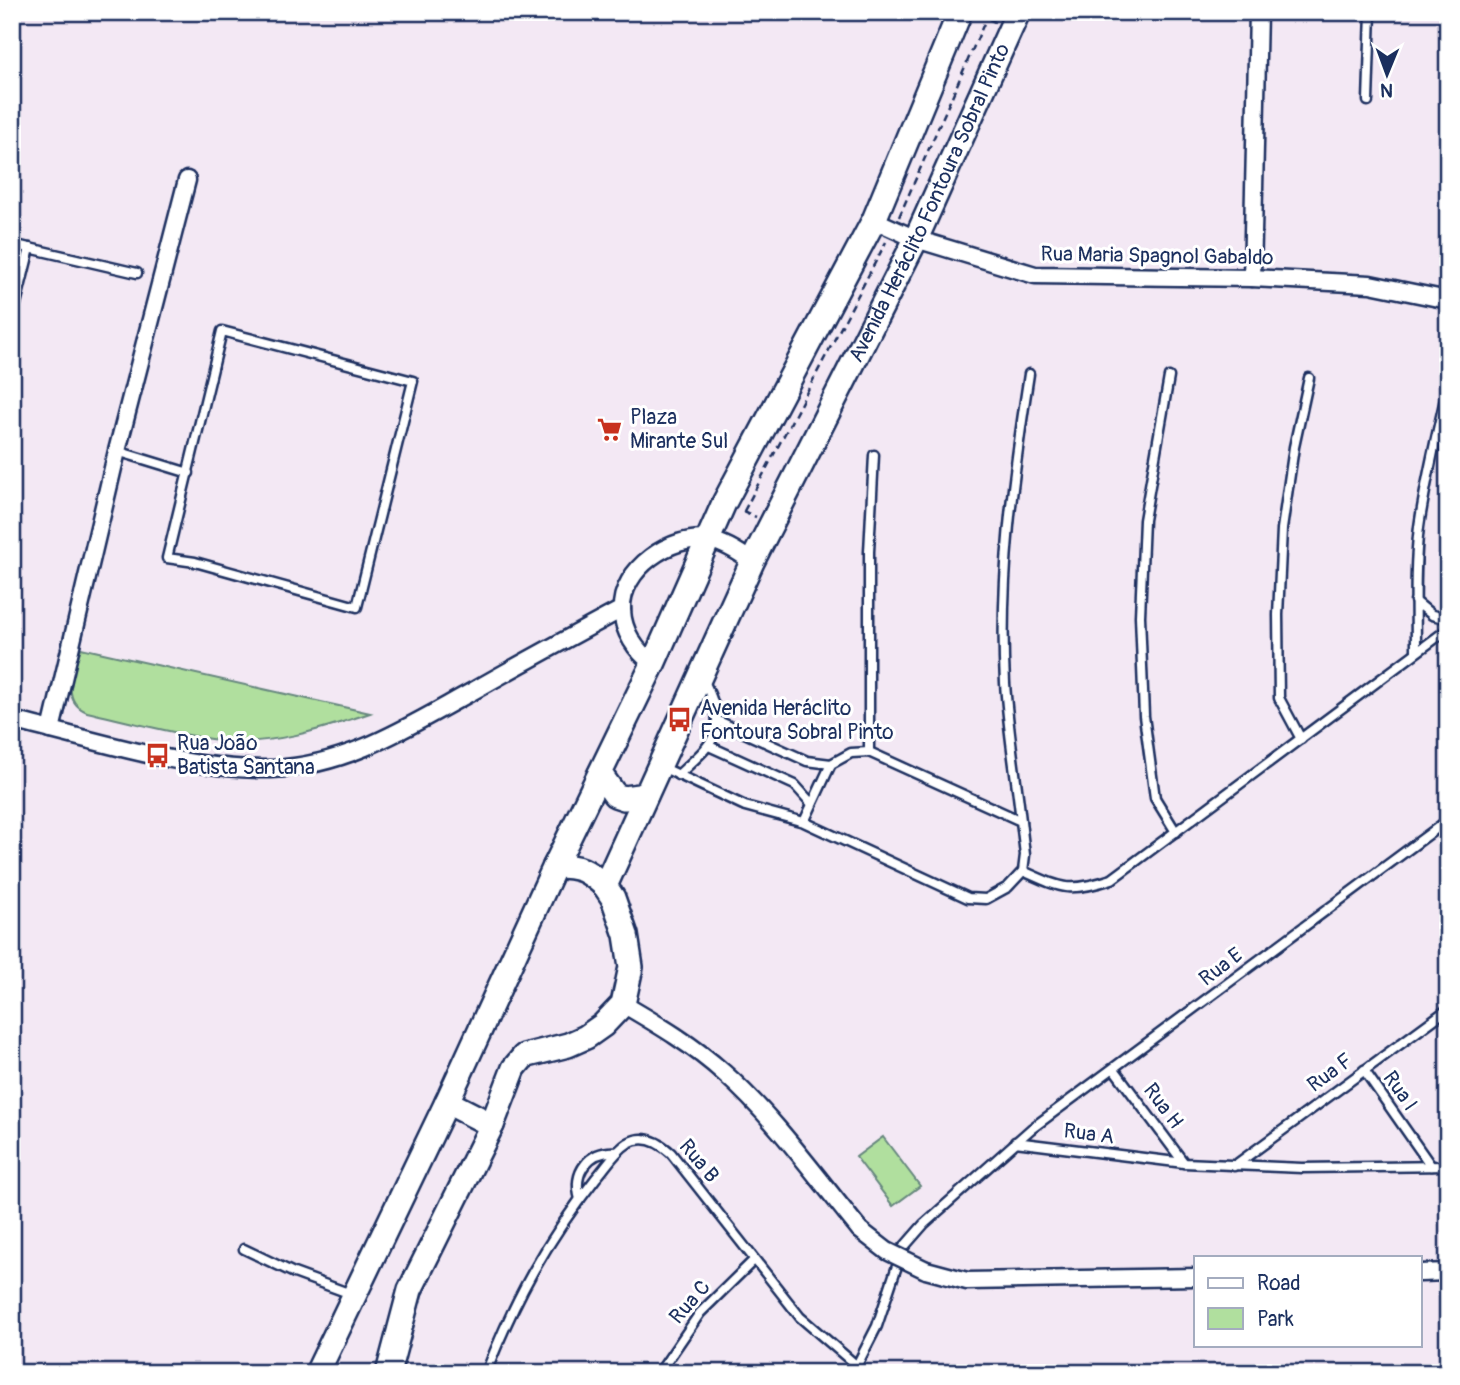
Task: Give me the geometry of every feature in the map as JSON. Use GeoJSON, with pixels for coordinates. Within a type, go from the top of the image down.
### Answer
{"type":"FeatureCollection","features":[{"type":"Feature","properties":{"kind":"street","name":"Avenida Heráclito Fontoura Sobral Pinto"},"geometry":{"type":"LineString","coordinates":[[317,1373],[653,664],[724,503],[861,245],[960,12]]}},
{"type":"Feature","properties":{"kind":"street"},"geometry":{"type":"LineString","coordinates":[[1252,278],[1258,12]]}},
{"type":"Feature","properties":{"kind":"street","name":"Avenida Heráclito Fontoura Sobral Pinto"},"geometry":{"type":"LineString","coordinates":[[605,886],[646,795],[669,770],[701,674],[752,562],[920,230],[1014,20]]}},
{"type":"Feature","properties":{"kind":"street"},"geometry":{"type":"LineString","coordinates":[[51,730],[117,451],[187,180]]}},
{"type":"Feature","properties":{"kind":"street","name":"Rua Maria Spagnol Gabaldo"},"geometry":{"type":"LineString","coordinates":[[878,209],[920,230],[1035,275],[1252,278],[1370,284],[1448,300]]}},
{"type":"Feature","properties":{"kind":"street"},"geometry":{"type":"LineString","coordinates":[[653,664],[640,654],[629,636],[622,609],[625,589],[642,566],[660,550],[683,541],[709,540],[733,548],[752,562]]}},
{"type":"Feature","properties":{"kind":"street"},"geometry":{"type":"LineString","coordinates":[[12,720],[213,766],[273,769],[319,763],[376,744],[622,609]]}},
{"type":"Feature","properties":{"kind":"street"},"geometry":{"type":"LineString","coordinates":[[600,774],[615,795],[624,798],[646,795]]}},
{"type":"Feature","properties":{"kind":"street"},"geometry":{"type":"LineString","coordinates":[[388,1373],[410,1290],[492,1125],[514,1068],[524,1056],[568,1045],[586,1037],[603,1025],[623,1004],[631,967],[626,935],[613,898],[592,874],[576,866],[555,866]]}},
{"type":"Feature","properties":{"kind":"street"},"geometry":{"type":"LineString","coordinates":[[623,1004],[675,1034],[725,1073],[766,1115],[860,1230],[887,1251],[926,1270],[967,1281],[1194,1276]]}},
{"type":"Feature","properties":{"kind":"street"},"geometry":{"type":"LineString","coordinates":[[447,1102],[492,1125]]}},
{"type":"Feature","properties":{"kind":"street"},"geometry":{"type":"LineString","coordinates":[[1422,1273],[1448,1272]]}},
{"type":"Feature","properties":{"kind":"lane"},"geometry":{"type":"LineString","coordinates":[[1368,101],[1371,12]]}},
{"type":"Feature","properties":{"kind":"lane"},"geometry":{"type":"LineString","coordinates":[[12,244],[137,273]]}},
{"type":"Feature","properties":{"kind":"lane"},"geometry":{"type":"LineString","coordinates":[[12,320],[30,248]]}},
{"type":"Feature","properties":{"kind":"lane"},"geometry":{"type":"LineString","coordinates":[[222,331],[413,381],[358,607],[195,562],[167,558],[189,473],[222,331]]}},
{"type":"Feature","properties":{"kind":"lane"},"geometry":{"type":"LineString","coordinates":[[669,770],[745,806],[804,822],[968,898],[986,899],[1008,887],[1023,871],[1025,855],[1005,683],[1004,601],[1007,527],[1029,374]]}},
{"type":"Feature","properties":{"kind":"lane"},"geometry":{"type":"LineString","coordinates":[[1169,377],[1144,520],[1140,616],[1144,716],[1155,798],[1176,832]]}},
{"type":"Feature","properties":{"kind":"lane"},"geometry":{"type":"LineString","coordinates":[[1301,738],[1279,698],[1278,615],[1282,529],[1294,447],[1309,378]]}},
{"type":"Feature","properties":{"kind":"lane"},"geometry":{"type":"LineString","coordinates":[[1416,652],[1419,530],[1429,463],[1445,399]]}},
{"type":"Feature","properties":{"kind":"lane"},"geometry":{"type":"LineString","coordinates":[[117,451],[189,473]]}},
{"type":"Feature","properties":{"kind":"lane"},"geometry":{"type":"LineString","coordinates":[[869,752],[868,603],[874,455]]}},
{"type":"Feature","properties":{"kind":"lane"},"geometry":{"type":"LineString","coordinates":[[1416,601],[1432,615],[1448,619]]}},
{"type":"Feature","properties":{"kind":"lane"},"geometry":{"type":"LineString","coordinates":[[1023,871],[1054,885],[1081,889],[1112,879],[1448,629]]}},
{"type":"Feature","properties":{"kind":"lane"},"geometry":{"type":"LineString","coordinates":[[669,770],[709,746],[715,735],[718,721],[716,704],[701,674]]}},
{"type":"Feature","properties":{"kind":"lane"},"geometry":{"type":"LineString","coordinates":[[718,721],[807,761],[831,764]]}},
{"type":"Feature","properties":{"kind":"lane"},"geometry":{"type":"LineString","coordinates":[[709,746],[795,785],[812,804]]}},
{"type":"Feature","properties":{"kind":"lane"},"geometry":{"type":"LineString","coordinates":[[804,822],[831,764],[851,753],[869,752],[1021,821]]}},
{"type":"Feature","properties":{"kind":"lane","name":"Rua E"},"geometry":{"type":"LineString","coordinates":[[1014,1142],[1447,821]]}},
{"type":"Feature","properties":{"kind":"lane","name":"Rua F"},"geometry":{"type":"LineString","coordinates":[[1234,1166],[1448,1009]]}},
{"type":"Feature","properties":{"kind":"lane","name":"Rua H"},"geometry":{"type":"LineString","coordinates":[[1114,1069],[1184,1163]]}},
{"type":"Feature","properties":{"kind":"lane","name":"Rua I"},"geometry":{"type":"LineString","coordinates":[[1364,1070],[1431,1166]]}},
{"type":"Feature","properties":{"kind":"lane","name":"Rua B"},"geometry":{"type":"LineString","coordinates":[[580,1199],[576,1186],[579,1174],[594,1156],[605,1151],[617,1152],[629,1142],[645,1139],[661,1143],[740,1237],[754,1260],[800,1317],[855,1369]]}},
{"type":"Feature","properties":{"kind":"lane"},"geometry":{"type":"LineString","coordinates":[[855,1369],[877,1326],[903,1248],[924,1224],[1014,1142]]}},
{"type":"Feature","properties":{"kind":"lane","name":"Rua A"},"geometry":{"type":"LineString","coordinates":[[1014,1142],[1184,1163],[1234,1166],[1448,1166]]}},
{"type":"Feature","properties":{"kind":"lane"},"geometry":{"type":"LineString","coordinates":[[486,1373],[507,1320],[541,1254],[617,1152]]}},
{"type":"Feature","properties":{"kind":"lane"},"geometry":{"type":"LineString","coordinates":[[244,1249],[294,1273],[354,1295]]}},
{"type":"Feature","properties":{"kind":"lane","name":"Rua C"},"geometry":{"type":"LineString","coordinates":[[659,1373],[700,1313],[754,1260]]}},
{"type":"Feature","properties":{"kind":"path"},"geometry":{"type":"LineString","coordinates":[[974,12],[1014,20]]}},
{"type":"Feature","properties":{"kind":"path"},"geometry":{"type":"LineString","coordinates":[[878,209],[920,230]]}},
{"type":"Feature","properties":{"kind":"path"},"geometry":{"type":"LineString","coordinates":[[861,245],[903,265]]}},
{"type":"Feature","properties":{"kind":"path"},"geometry":{"type":"LineString","coordinates":[[724,503],[771,525]]}},
{"type":"Feature","properties":{"kind":"green space"},"geometry":{"type":"Polygon","coordinates":[[[81,648],[370,713],[296,735],[257,741],[218,740],[152,728],[87,712],[78,707],[73,700],[71,684],[81,648]]]}},
{"type":"Feature","properties":{"kind":"green space"},"geometry":{"type":"Polygon","coordinates":[[[883,1137],[920,1186],[893,1206],[856,1157],[883,1137]]]}},
{"type":"Feature","properties":{"kind":"place","name":"Plaza Mirante Sul"},"geometry":{"type":"Point","coordinates":[610,429]}},
{"type":"Feature","properties":{"kind":"place","name":"Avenida Heráclito Fontoura Sobral Pinto"},"geometry":{"type":"Point","coordinates":[680,720]}},
{"type":"Feature","properties":{"kind":"place","name":"Rua João Batista Santana"},"geometry":{"type":"Point","coordinates":[157,755]}}]}
